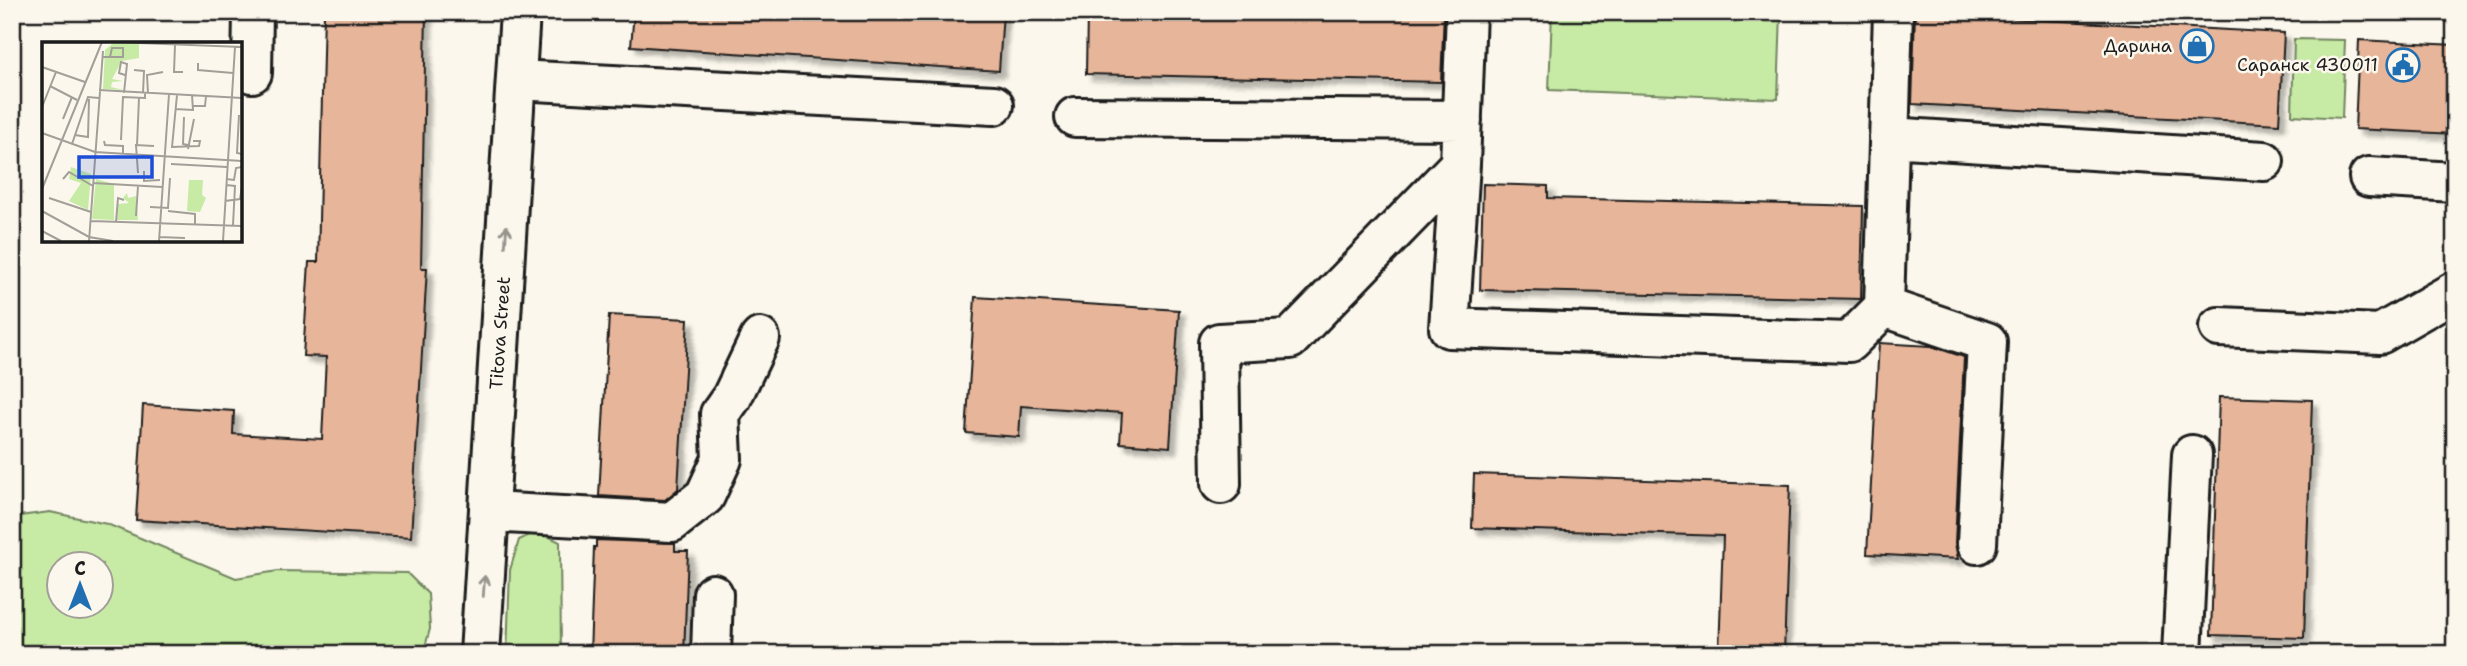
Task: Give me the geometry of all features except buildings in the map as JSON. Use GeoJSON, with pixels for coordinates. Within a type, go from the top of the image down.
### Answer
{"type":"FeatureCollection","features":[{"type":"Feature","properties":{"kind":"main road"},"geometry":{"type":"LineString","coordinates":[[252,73],[253,12]]}},
{"type":"Feature","properties":{"kind":"main road","name":"Titova Street"},"geometry":{"type":"LineString","coordinates":[[480,654],[520,12]]}},
{"type":"Feature","properties":{"kind":"main road"},"geometry":{"type":"LineString","coordinates":[[1466,12],[1460,164],[1449,328],[1849,342],[1884,307],[1893,12]]}},
{"type":"Feature","properties":{"kind":"main road"},"geometry":{"type":"LineString","coordinates":[[516,80],[993,105]]}},
{"type":"Feature","properties":{"kind":"main road"},"geometry":{"type":"LineString","coordinates":[[1075,117],[1462,120]]}},
{"type":"Feature","properties":{"kind":"main road"},"geometry":{"type":"LineString","coordinates":[[1889,137],[2264,161]]}},
{"type":"Feature","properties":{"kind":"main road"},"geometry":{"type":"LineString","coordinates":[[1221,484],[1219,343],[1290,339],[1460,164]]}},
{"type":"Feature","properties":{"kind":"main road"},"geometry":{"type":"LineString","coordinates":[[2369,177],[2455,182]]}},
{"type":"Feature","properties":{"kind":"main road"},"geometry":{"type":"LineString","coordinates":[[2219,327],[2379,334],[2455,291]]}},
{"type":"Feature","properties":{"kind":"main road"},"geometry":{"type":"LineString","coordinates":[[1884,307],[1987,342],[1977,544]]}},
{"type":"Feature","properties":{"kind":"main road"},"geometry":{"type":"LineString","coordinates":[[489,512],[672,522],[705,496],[711,484],[722,459],[720,414],[732,397],[760,338]]}},
{"type":"Feature","properties":{"kind":"main road"},"geometry":{"type":"LineString","coordinates":[[2182,654],[2192,455]]}},
{"type":"Feature","properties":{"kind":"main road"},"geometry":{"type":"LineString","coordinates":[[711,654],[713,594]]}},
{"type":"Feature","properties":{"kind":"green space"},"geometry":{"type":"Polygon","coordinates":[[[1552,12],[1781,12],[1778,99],[1549,90],[1552,12]]]}},
{"type":"Feature","properties":{"kind":"green space"},"geometry":{"type":"Polygon","coordinates":[[[2294,39],[2345,40],[2342,118],[2292,115],[2294,39]]]}},
{"type":"Feature","properties":{"kind":"green space"},"geometry":{"type":"Polygon","coordinates":[[[50,512],[107,524],[236,578],[278,571],[407,573],[428,594],[430,629],[423,654],[12,654],[12,517],[50,512]]]}},
{"type":"Feature","properties":{"kind":"green space"},"geometry":{"type":"Polygon","coordinates":[[[538,531],[560,542],[561,654],[507,654],[510,570],[519,540],[538,531]]]}},
{"type":"Feature","properties":{"kind":"place","name":"Дарина"},"geometry":{"type":"Point","coordinates":[2197,46]}},
{"type":"Feature","properties":{"kind":"place","name":"Саранск 430011"},"geometry":{"type":"Point","coordinates":[2403,65]}}]}
